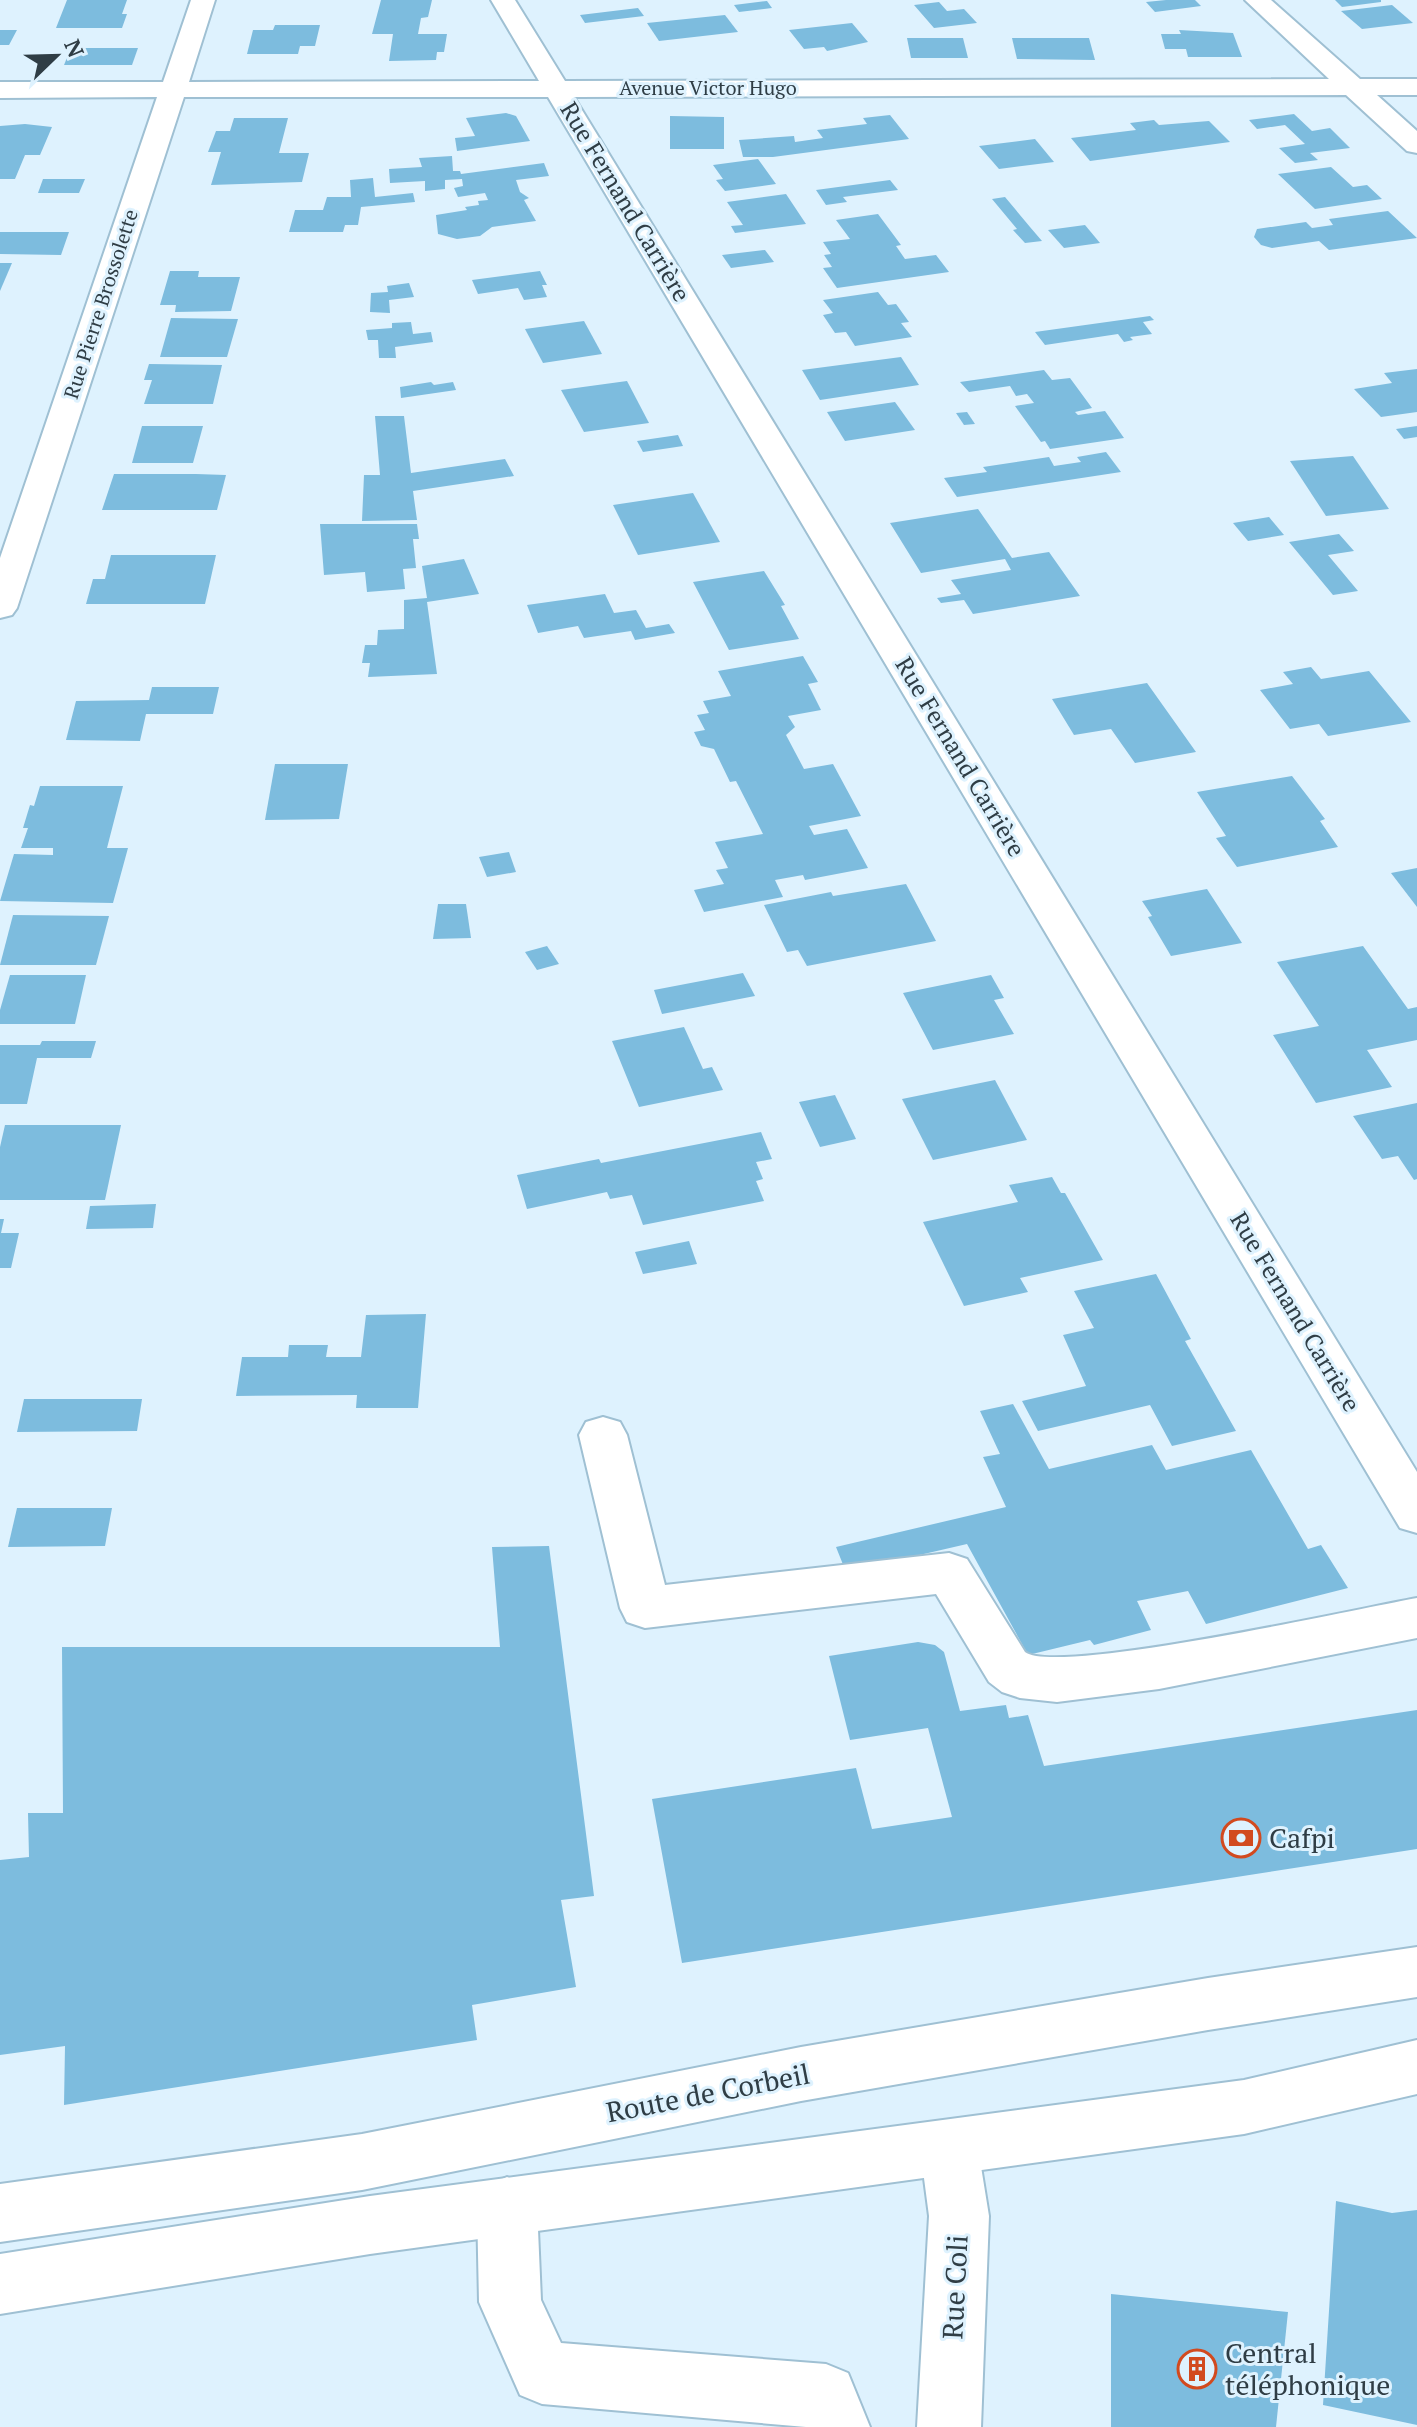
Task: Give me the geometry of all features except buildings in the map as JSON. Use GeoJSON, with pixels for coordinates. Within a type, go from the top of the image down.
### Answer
{"type":"FeatureCollection","features":[{"type":"Feature","properties":{"kind":"street","name":"Rue Pierre Brossolette"},"geometry":{"type":"LineString","coordinates":[[0,608],[203,0]]}},
{"type":"Feature","properties":{"kind":"street","name":"Rue Fernand Carrière"},"geometry":{"type":"LineString","coordinates":[[503,0],[1417,1514]]}},
{"type":"Feature","properties":{"kind":"street"},"geometry":{"type":"LineString","coordinates":[[1257,0],[1417,145]]}},
{"type":"Feature","properties":{"kind":"street","name":"Avenue Victor Hugo"},"geometry":{"type":"LineString","coordinates":[[0,90],[1417,87]]}},
{"type":"Feature","properties":{"kind":"street"},"geometry":{"type":"LineString","coordinates":[[603,1435],[645,1608],[949,1573],[1007,1667],[1020,1677],[1057,1681],[1159,1668],[1417,1618]]}},
{"type":"Feature","properties":{"kind":"street","name":"Route de Corbeil"},"geometry":{"type":"LineString","coordinates":[[0,2213],[362,2162],[817,2072],[1192,2006],[1417,1972]]}},
{"type":"Feature","properties":{"kind":"street"},"geometry":{"type":"LineString","coordinates":[[0,2284],[507,2206],[1244,2107],[1417,2067]]}},
{"type":"Feature","properties":{"kind":"street","name":"Rue Coli"},"geometry":{"type":"LineString","coordinates":[[949,2148],[959,2216],[949,2427]]}},
{"type":"Feature","properties":{"kind":"street"},"geometry":{"type":"LineString","coordinates":[[507,2206],[510,2302],[542,2373],[826,2395],[838,2427]]}},
{"type":"Feature","properties":{"kind":"place","name":"Cafpi"},"geometry":{"type":"Point","coordinates":[1241,1838]}},
{"type":"Feature","properties":{"kind":"place","name":"Central téléphonique"},"geometry":{"type":"Point","coordinates":[1197,2369]}}]}
